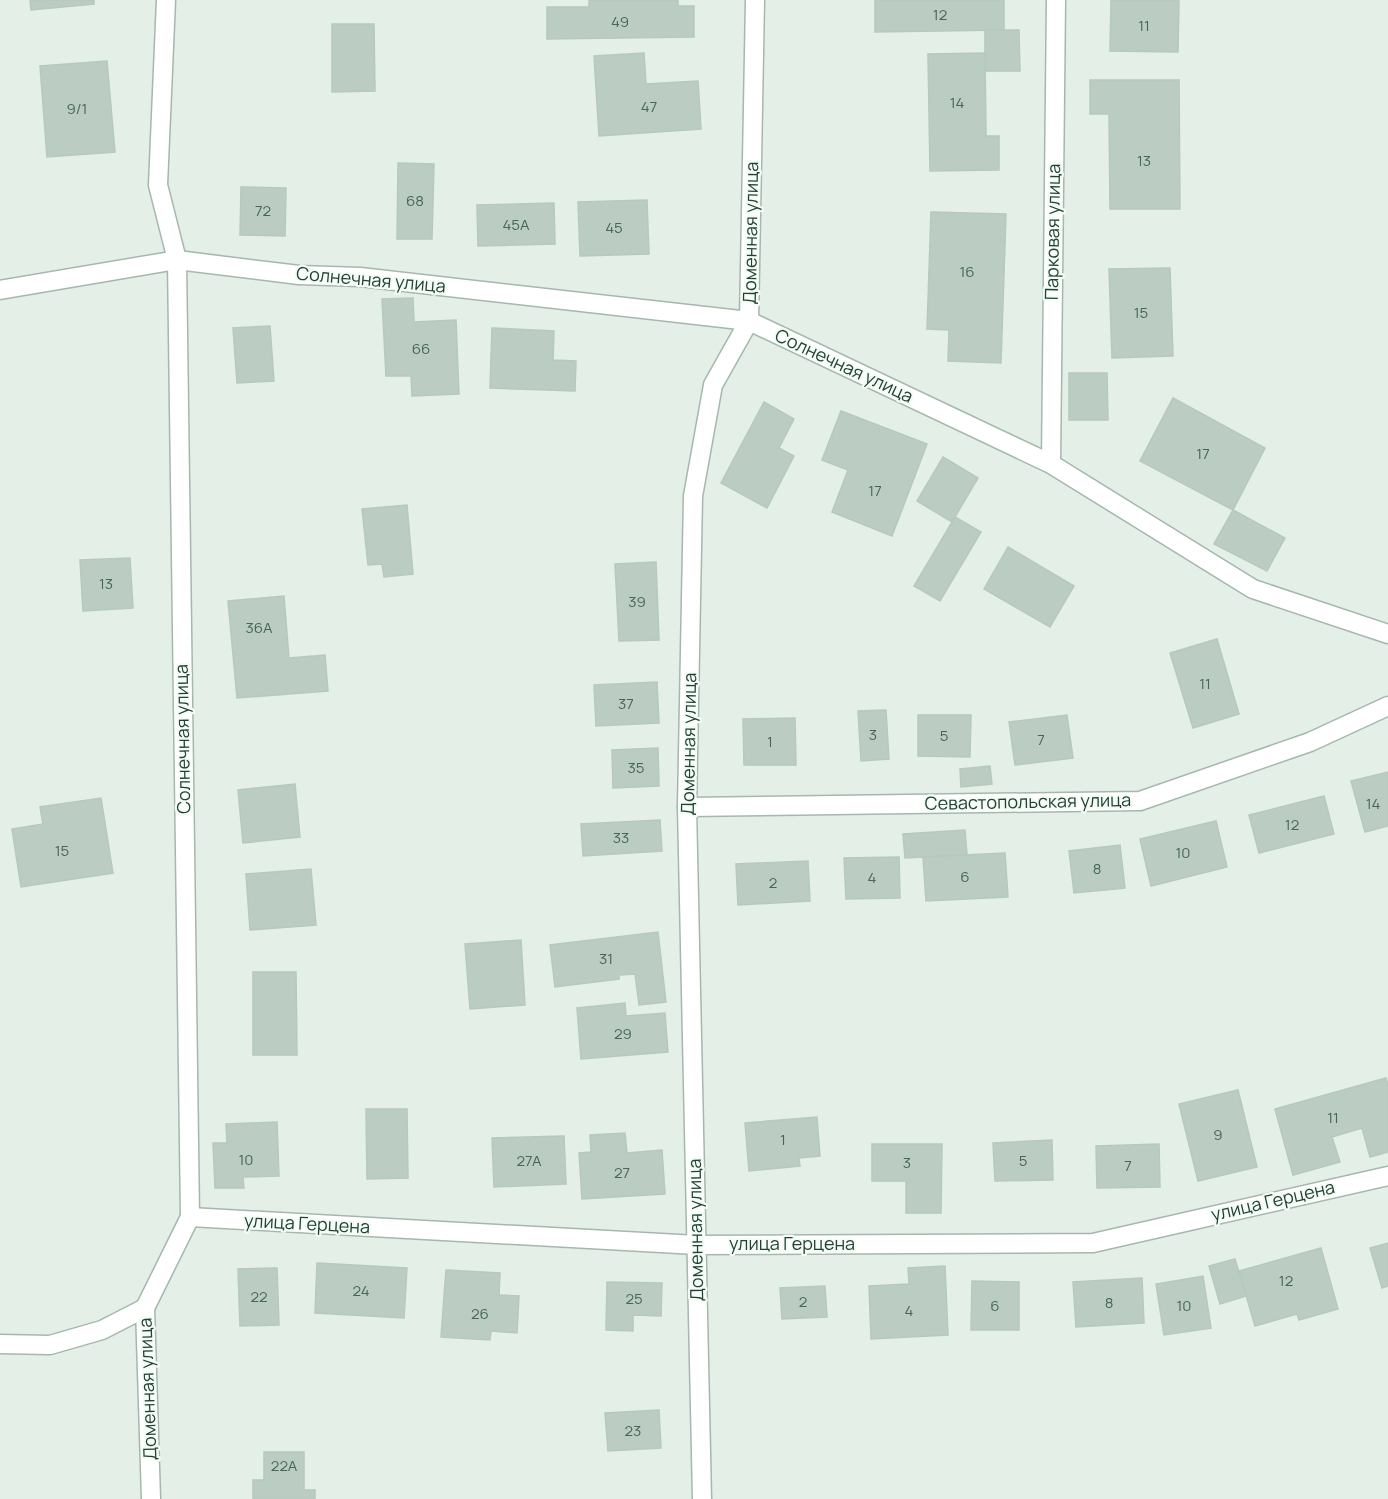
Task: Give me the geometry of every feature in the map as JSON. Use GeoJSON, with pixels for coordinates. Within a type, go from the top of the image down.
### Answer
{"type":"FeatureCollection","features":[{"type":"Feature","properties":{"kind":"street","name":"Солнечная улица"},"geometry":{"type":"LineString","coordinates":[[166,0],[158,185],[177,260],[190,1218]]}},
{"type":"Feature","properties":{"kind":"street","name":"Доменная улица"},"geometry":{"type":"LineString","coordinates":[[702,1499],[687,807],[693,496],[713,386],[749,321],[755,0]]}},
{"type":"Feature","properties":{"kind":"street","name":"Парковая улица"},"geometry":{"type":"LineString","coordinates":[[1050,464],[1056,0]]}},
{"type":"Feature","properties":{"kind":"street","name":"Солнечная улица"},"geometry":{"type":"LineString","coordinates":[[177,260],[298,275],[360,277],[749,321],[1050,464],[1253,589],[1388,634]]}},
{"type":"Feature","properties":{"kind":"street"},"geometry":{"type":"LineString","coordinates":[[0,290],[177,260]]}},
{"type":"Feature","properties":{"kind":"street","name":"Севастопольская улица"},"geometry":{"type":"LineString","coordinates":[[687,807],[1140,801],[1310,742],[1388,706]]}},
{"type":"Feature","properties":{"kind":"street","name":"улица Герцена"},"geometry":{"type":"LineString","coordinates":[[190,1218],[697,1245],[1093,1243],[1388,1176]]}},
{"type":"Feature","properties":{"kind":"street","name":"Доменная улица"},"geometry":{"type":"LineString","coordinates":[[151,1499],[145,1308],[190,1218]]}},
{"type":"Feature","properties":{"kind":"street"},"geometry":{"type":"LineString","coordinates":[[0,1344],[50,1345],[102,1330],[145,1308]]}},
{"type":"Feature","properties":{"kind":"building"},"geometry":{"type":"Polygon","coordinates":[[[30,0],[94,0],[94,4],[31,10],[30,0]]]}},
{"type":"Feature","properties":{"kind":"building"},"geometry":{"type":"Polygon","coordinates":[[[589,0],[678,0],[678,6],[694,6],[694,37],[547,39],[547,7],[589,7],[589,0]]]}},
{"type":"Feature","properties":{"kind":"building"},"geometry":{"type":"Polygon","coordinates":[[[875,0],[1004,0],[1004,30],[875,32],[875,0]]]}},
{"type":"Feature","properties":{"kind":"building"},"geometry":{"type":"Polygon","coordinates":[[[1111,0],[1179,0],[1178,52],[1110,51],[1111,0]]]}},
{"type":"Feature","properties":{"kind":"building"},"geometry":{"type":"Polygon","coordinates":[[[332,24],[374,24],[375,91],[332,92],[332,24]]]}},
{"type":"Feature","properties":{"kind":"building"},"geometry":{"type":"Polygon","coordinates":[[[985,30],[1019,30],[1020,71],[985,71],[985,30]]]}},
{"type":"Feature","properties":{"kind":"building"},"geometry":{"type":"Polygon","coordinates":[[[644,53],[646,84],[698,81],[701,129],[599,136],[594,56],[644,53]]]}},
{"type":"Feature","properties":{"kind":"building"},"geometry":{"type":"Polygon","coordinates":[[[985,53],[986,136],[999,136],[999,170],[930,171],[928,54],[985,53]]]}},
{"type":"Feature","properties":{"kind":"building"},"geometry":{"type":"Polygon","coordinates":[[[107,61],[115,152],[47,157],[40,66],[107,61]]]}},
{"type":"Feature","properties":{"kind":"building"},"geometry":{"type":"Polygon","coordinates":[[[1090,80],[1179,80],[1180,209],[1110,209],[1109,114],[1090,114],[1090,80]]]}},
{"type":"Feature","properties":{"kind":"building"},"geometry":{"type":"Polygon","coordinates":[[[398,163],[434,164],[432,239],[397,239],[398,163]]]}},
{"type":"Feature","properties":{"kind":"building"},"geometry":{"type":"Polygon","coordinates":[[[241,187],[286,188],[285,236],[240,235],[241,187]]]}},
{"type":"Feature","properties":{"kind":"building"},"geometry":{"type":"Polygon","coordinates":[[[647,200],[649,254],[580,256],[578,202],[647,200]]]}},
{"type":"Feature","properties":{"kind":"building"},"geometry":{"type":"Polygon","coordinates":[[[554,203],[555,244],[478,246],[477,205],[554,203]]]}},
{"type":"Feature","properties":{"kind":"building"},"geometry":{"type":"Polygon","coordinates":[[[931,212],[1006,214],[1001,363],[948,361],[949,330],[927,329],[931,212]]]}},
{"type":"Feature","properties":{"kind":"building"},"geometry":{"type":"Polygon","coordinates":[[[1170,268],[1173,356],[1112,358],[1109,269],[1170,268]]]}},
{"type":"Feature","properties":{"kind":"building"},"geometry":{"type":"Polygon","coordinates":[[[413,298],[414,322],[456,320],[459,394],[412,396],[411,376],[386,376],[382,299],[413,298]]]}},
{"type":"Feature","properties":{"kind":"building"},"geometry":{"type":"Polygon","coordinates":[[[270,326],[274,381],[237,383],[233,328],[270,326]]]}},
{"type":"Feature","properties":{"kind":"building"},"geometry":{"type":"Polygon","coordinates":[[[492,328],[554,331],[553,360],[576,361],[575,391],[490,388],[492,328]]]}},
{"type":"Feature","properties":{"kind":"building"},"geometry":{"type":"Polygon","coordinates":[[[1069,373],[1107,373],[1108,420],[1069,420],[1069,373]]]}},
{"type":"Feature","properties":{"kind":"building"},"geometry":{"type":"Polygon","coordinates":[[[1173,398],[1265,448],[1233,510],[1140,461],[1173,398]]]}},
{"type":"Feature","properties":{"kind":"building"},"geometry":{"type":"Polygon","coordinates":[[[764,402],[794,419],[779,448],[794,456],[767,508],[721,483],[764,402]]]}},
{"type":"Feature","properties":{"kind":"building"},"geometry":{"type":"Polygon","coordinates":[[[841,411],[927,444],[892,536],[832,512],[848,470],[822,460],[841,411]]]}},
{"type":"Feature","properties":{"kind":"building"},"geometry":{"type":"Polygon","coordinates":[[[943,457],[978,478],[952,522],[917,501],[943,457]]]}},
{"type":"Feature","properties":{"kind":"building"},"geometry":{"type":"Polygon","coordinates":[[[407,505],[413,574],[384,577],[382,564],[368,565],[362,509],[407,505]]]}},
{"type":"Feature","properties":{"kind":"building"},"geometry":{"type":"Polygon","coordinates":[[[1233,510],[1285,538],[1267,571],[1214,544],[1233,510]]]}},
{"type":"Feature","properties":{"kind":"building"},"geometry":{"type":"Polygon","coordinates":[[[955,517],[981,532],[940,601],[914,586],[955,517]]]}},
{"type":"Feature","properties":{"kind":"building"},"geometry":{"type":"Polygon","coordinates":[[[1008,547],[1074,586],[1050,627],[984,589],[1008,547]]]}},
{"type":"Feature","properties":{"kind":"building"},"geometry":{"type":"Polygon","coordinates":[[[130,558],[133,608],[83,611],[80,560],[130,558]]]}},
{"type":"Feature","properties":{"kind":"building"},"geometry":{"type":"Polygon","coordinates":[[[656,562],[659,640],[619,641],[615,564],[656,562]]]}},
{"type":"Feature","properties":{"kind":"building"},"geometry":{"type":"Polygon","coordinates":[[[284,596],[289,658],[325,655],[328,691],[237,698],[228,601],[284,596]]]}},
{"type":"Feature","properties":{"kind":"building"},"geometry":{"type":"Polygon","coordinates":[[[1217,639],[1239,714],[1193,728],[1170,653],[1217,639]]]}},
{"type":"Feature","properties":{"kind":"building"},"geometry":{"type":"Polygon","coordinates":[[[657,682],[659,723],[596,726],[594,685],[657,682]]]}},
{"type":"Feature","properties":{"kind":"building"},"geometry":{"type":"Polygon","coordinates":[[[886,710],[889,759],[861,761],[858,711],[886,710]]]}},
{"type":"Feature","properties":{"kind":"building"},"geometry":{"type":"Polygon","coordinates":[[[918,715],[971,715],[970,757],[918,756],[918,715]]]}},
{"type":"Feature","properties":{"kind":"building"},"geometry":{"type":"Polygon","coordinates":[[[1067,715],[1073,758],[1015,765],[1009,722],[1067,715]]]}},
{"type":"Feature","properties":{"kind":"building"},"geometry":{"type":"Polygon","coordinates":[[[795,718],[796,765],[744,765],[743,719],[795,718]]]}},
{"type":"Feature","properties":{"kind":"building"},"geometry":{"type":"Polygon","coordinates":[[[658,748],[659,786],[613,788],[612,750],[658,748]]]}},
{"type":"Feature","properties":{"kind":"building"},"geometry":{"type":"Polygon","coordinates":[[[990,766],[992,784],[961,787],[960,769],[990,766]]]}},
{"type":"Feature","properties":{"kind":"building"},"geometry":{"type":"Polygon","coordinates":[[[1388,772],[1388,826],[1365,832],[1351,781],[1388,772]]]}},
{"type":"Feature","properties":{"kind":"building"},"geometry":{"type":"Polygon","coordinates":[[[295,784],[300,837],[243,843],[238,790],[295,784]]]}},
{"type":"Feature","properties":{"kind":"building"},"geometry":{"type":"Polygon","coordinates":[[[1324,796],[1334,834],[1259,853],[1249,815],[1324,796]]]}},
{"type":"Feature","properties":{"kind":"building"},"geometry":{"type":"Polygon","coordinates":[[[101,798],[113,873],[21,887],[12,829],[43,824],[40,807],[101,798]]]}},
{"type":"Feature","properties":{"kind":"building"},"geometry":{"type":"Polygon","coordinates":[[[660,820],[662,851],[583,856],[581,824],[660,820]]]}},
{"type":"Feature","properties":{"kind":"building"},"geometry":{"type":"Polygon","coordinates":[[[1216,821],[1227,867],[1151,886],[1140,839],[1216,821]]]}},
{"type":"Feature","properties":{"kind":"building"},"geometry":{"type":"Polygon","coordinates":[[[965,830],[967,855],[905,858],[903,834],[965,830]]]}},
{"type":"Feature","properties":{"kind":"building"},"geometry":{"type":"Polygon","coordinates":[[[1120,845],[1125,888],[1074,893],[1069,851],[1120,845]]]}},
{"type":"Feature","properties":{"kind":"building"},"geometry":{"type":"Polygon","coordinates":[[[1005,853],[1008,897],[926,901],[923,857],[1005,853]]]}},
{"type":"Feature","properties":{"kind":"building"},"geometry":{"type":"Polygon","coordinates":[[[899,857],[900,898],[846,899],[844,858],[899,857]]]}},
{"type":"Feature","properties":{"kind":"building"},"geometry":{"type":"Polygon","coordinates":[[[808,861],[810,901],[738,905],[736,864],[808,861]]]}},
{"type":"Feature","properties":{"kind":"building"},"geometry":{"type":"Polygon","coordinates":[[[311,869],[316,925],[250,930],[246,874],[311,869]]]}},
{"type":"Feature","properties":{"kind":"building"},"geometry":{"type":"Polygon","coordinates":[[[658,932],[666,1002],[639,1005],[635,974],[619,975],[619,979],[555,987],[550,945],[658,932]]]}},
{"type":"Feature","properties":{"kind":"building"},"geometry":{"type":"Polygon","coordinates":[[[521,940],[525,1005],[470,1009],[465,944],[521,940]]]}},
{"type":"Feature","properties":{"kind":"building"},"geometry":{"type":"Polygon","coordinates":[[[253,972],[296,972],[297,1055],[253,1055],[253,972]]]}},
{"type":"Feature","properties":{"kind":"building"},"geometry":{"type":"Polygon","coordinates":[[[625,1003],[626,1016],[665,1013],[668,1052],[581,1059],[577,1008],[625,1003]]]}},
{"type":"Feature","properties":{"kind":"building"},"geometry":{"type":"Polygon","coordinates":[[[1386,1078],[1388,1085],[1388,1152],[1370,1157],[1362,1128],[1332,1137],[1340,1162],[1293,1175],[1275,1109],[1386,1078]]]}},
{"type":"Feature","properties":{"kind":"building"},"geometry":{"type":"Polygon","coordinates":[[[1238,1090],[1257,1167],[1198,1181],[1179,1104],[1238,1090]]]}},
{"type":"Feature","properties":{"kind":"building"},"geometry":{"type":"Polygon","coordinates":[[[366,1109],[407,1109],[408,1178],[367,1179],[366,1109]]]}},
{"type":"Feature","properties":{"kind":"building"},"geometry":{"type":"Polygon","coordinates":[[[817,1117],[820,1156],[799,1158],[800,1166],[749,1171],[745,1123],[817,1117]]]}},
{"type":"Feature","properties":{"kind":"building"},"geometry":{"type":"Polygon","coordinates":[[[277,1122],[279,1176],[243,1177],[244,1188],[215,1188],[213,1143],[227,1143],[226,1124],[277,1122]]]}},
{"type":"Feature","properties":{"kind":"building"},"geometry":{"type":"Polygon","coordinates":[[[625,1133],[627,1153],[662,1150],[665,1194],[582,1199],[579,1153],[591,1152],[590,1135],[625,1133]]]}},
{"type":"Feature","properties":{"kind":"building"},"geometry":{"type":"Polygon","coordinates":[[[564,1136],[566,1184],[494,1187],[492,1138],[564,1136]]]}},
{"type":"Feature","properties":{"kind":"building"},"geometry":{"type":"Polygon","coordinates":[[[1052,1140],[1053,1180],[995,1181],[993,1143],[1052,1140]]]}},
{"type":"Feature","properties":{"kind":"building"},"geometry":{"type":"Polygon","coordinates":[[[872,1144],[942,1144],[941,1213],[906,1213],[906,1181],[872,1181],[872,1144]]]}},
{"type":"Feature","properties":{"kind":"building"},"geometry":{"type":"Polygon","coordinates":[[[1159,1144],[1160,1187],[1097,1188],[1096,1146],[1159,1144]]]}},
{"type":"Feature","properties":{"kind":"building"},"geometry":{"type":"Polygon","coordinates":[[[1388,1243],[1388,1286],[1382,1288],[1370,1248],[1388,1243]]]}},
{"type":"Feature","properties":{"kind":"building"},"geometry":{"type":"Polygon","coordinates":[[[1321,1248],[1338,1309],[1299,1320],[1297,1314],[1255,1326],[1239,1271],[1321,1248]]]}},
{"type":"Feature","properties":{"kind":"building"},"geometry":{"type":"Polygon","coordinates":[[[1235,1259],[1246,1296],[1220,1304],[1209,1266],[1235,1259]]]}},
{"type":"Feature","properties":{"kind":"building"},"geometry":{"type":"Polygon","coordinates":[[[317,1263],[407,1268],[404,1318],[315,1313],[317,1263]]]}},
{"type":"Feature","properties":{"kind":"building"},"geometry":{"type":"Polygon","coordinates":[[[945,1266],[948,1335],[871,1339],[869,1286],[909,1284],[908,1268],[945,1266]]]}},
{"type":"Feature","properties":{"kind":"building"},"geometry":{"type":"Polygon","coordinates":[[[277,1268],[279,1325],[240,1326],[238,1269],[277,1268]]]}},
{"type":"Feature","properties":{"kind":"building"},"geometry":{"type":"Polygon","coordinates":[[[446,1270],[500,1273],[499,1295],[519,1296],[517,1333],[491,1331],[490,1340],[441,1337],[446,1270]]]}},
{"type":"Feature","properties":{"kind":"building"},"geometry":{"type":"Polygon","coordinates":[[[1203,1276],[1211,1328],[1164,1335],[1156,1284],[1203,1276]]]}},
{"type":"Feature","properties":{"kind":"building"},"geometry":{"type":"Polygon","coordinates":[[[1142,1278],[1144,1323],[1076,1327],[1073,1282],[1142,1278]]]}},
{"type":"Feature","properties":{"kind":"building"},"geometry":{"type":"Polygon","coordinates":[[[972,1281],[1019,1282],[1019,1330],[971,1330],[972,1281]]]}},
{"type":"Feature","properties":{"kind":"building"},"geometry":{"type":"Polygon","coordinates":[[[607,1282],[662,1283],[661,1316],[633,1315],[633,1331],[606,1330],[607,1282]]]}},
{"type":"Feature","properties":{"kind":"building"},"geometry":{"type":"Polygon","coordinates":[[[825,1286],[827,1317],[782,1319],[780,1288],[825,1286]]]}},
{"type":"Feature","properties":{"kind":"building"},"geometry":{"type":"Polygon","coordinates":[[[659,1410],[661,1448],[608,1451],[605,1413],[659,1410]]]}},
{"type":"Feature","properties":{"kind":"building"},"geometry":{"type":"Polygon","coordinates":[[[264,1452],[304,1452],[304,1490],[315,1490],[315,1499],[253,1499],[253,1480],[264,1480],[264,1452]]]}}]}
